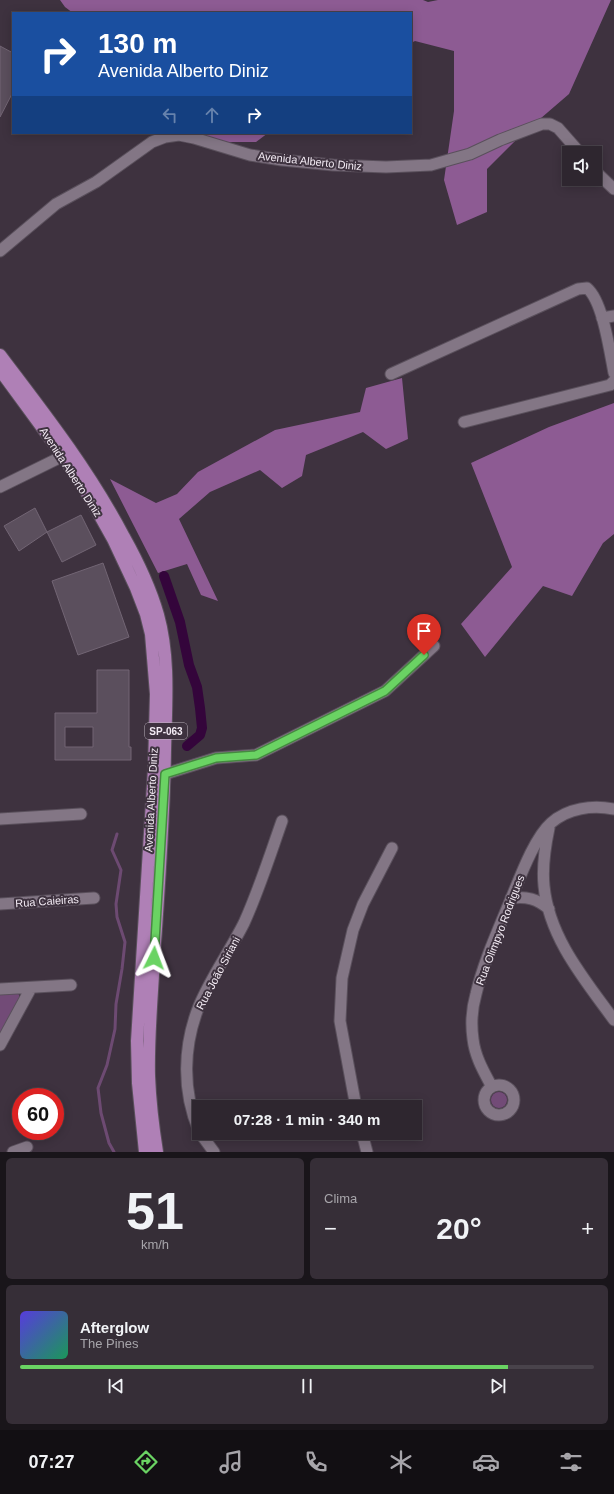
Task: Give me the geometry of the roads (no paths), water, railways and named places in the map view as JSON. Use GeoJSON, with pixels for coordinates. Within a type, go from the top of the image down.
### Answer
{"type":"FeatureCollection","features":[{"type":"Feature","properties":{"kind":"main road","name":"Avenida Alberto Diniz"},"geometry":{"type":"LineString","coordinates":[[0,355],[60,434],[88,474],[114,517],[150,589],[163,634],[165,661],[165,774],[149,1076],[157,1152]]}},
{"type":"Feature","properties":{"kind":"main road","name":"Avenida Alberto Diniz"},"geometry":{"type":"LineString","coordinates":[[0,370],[63,456],[90,498],[113,539],[136,588],[146,614],[151,634],[156,694],[154,769],[138,1042],[138,1083],[145,1152]]}},
{"type":"Feature","properties":{"kind":"street","name":"Avenida Alberto Diniz"},"geometry":{"type":"LineString","coordinates":[[0,251],[56,204],[96,182],[152,142],[165,137],[179,135],[250,155],[282,160],[332,165],[386,167],[431,165],[470,154],[500,140],[542,124],[554,124],[575,146]]}},
{"type":"Feature","properties":{"kind":"street"},"geometry":{"type":"LineString","coordinates":[[602,178],[614,189]]}},
{"type":"Feature","properties":{"kind":"street"},"geometry":{"type":"LineString","coordinates":[[391,374],[578,289],[587,288],[594,296],[602,318],[614,373]]}},
{"type":"Feature","properties":{"kind":"street"},"geometry":{"type":"LineString","coordinates":[[602,318],[614,316]]}},
{"type":"Feature","properties":{"kind":"street"},"geometry":{"type":"LineString","coordinates":[[464,422],[610,385],[614,381]]}},
{"type":"Feature","properties":{"kind":"street"},"geometry":{"type":"LineString","coordinates":[[0,487],[63,456]]}},
{"type":"Feature","properties":{"kind":"street","name":"Avenida Alberto Diniz"},"geometry":{"type":"LineString","coordinates":[[165,774],[216,758],[256,755],[385,691],[434,646]]}},
{"type":"Feature","properties":{"kind":"street"},"geometry":{"type":"LineString","coordinates":[[614,809],[581,809],[566,813],[550,824],[544,862],[544,886],[549,909],[558,936],[576,968],[614,1020]]}},
{"type":"Feature","properties":{"kind":"street"},"geometry":{"type":"LineString","coordinates":[[0,819],[81,814]]}},
{"type":"Feature","properties":{"kind":"street","name":"Rua João Siriani"},"geometry":{"type":"LineString","coordinates":[[192,1111],[188,1098],[186,1074],[187,1052],[191,1031],[199,1006],[236,939],[255,900],[282,821]]}},
{"type":"Feature","properties":{"kind":"street","name":"Rua Olimpyo Rodrigues"},"geometry":{"type":"LineString","coordinates":[[492,1087],[481,1067],[473,1040],[473,1018],[476,995],[489,952],[512,898],[537,842],[550,824]]}},
{"type":"Feature","properties":{"kind":"street"},"geometry":{"type":"LineString","coordinates":[[355,1100],[340,1021],[342,978],[353,930],[363,904],[392,848]]}},
{"type":"Feature","properties":{"kind":"street","name":"Rua Caieiras"},"geometry":{"type":"LineString","coordinates":[[0,904],[94,898]]}},
{"type":"Feature","properties":{"kind":"street"},"geometry":{"type":"LineString","coordinates":[[512,898],[531,898],[540,901],[549,909]]}},
{"type":"Feature","properties":{"kind":"street"},"geometry":{"type":"LineString","coordinates":[[0,989],[71,985]]}},
{"type":"Feature","properties":{"kind":"street"},"geometry":{"type":"LineString","coordinates":[[0,1045],[31,988]]}},
{"type":"Feature","properties":{"kind":"street","name":"Rua João Siriani"},"geometry":{"type":"LineString","coordinates":[[206,1140],[214,1152]]}},
{"type":"Feature","properties":{"kind":"street"},"geometry":{"type":"LineString","coordinates":[[364,1140],[367,1152]]}},
{"type":"Feature","properties":{"kind":"street"},"geometry":{"type":"LineString","coordinates":[[13,1152],[27,1147]]}},
{"type":"Feature","properties":{"kind":"waterway"},"geometry":{"type":"LineString","coordinates":[[164,576],[180,622],[189,665],[197,687],[200,708],[202,728],[200,735],[187,746]]}},
{"type":"Feature","properties":{"kind":"waterway"},"geometry":{"type":"LineString","coordinates":[[114,1152],[109,1143],[101,1113],[98,1088],[107,1065],[115,1029],[116,1004],[125,942],[117,917],[116,904],[121,870],[112,850],[117,834]]}}]}
